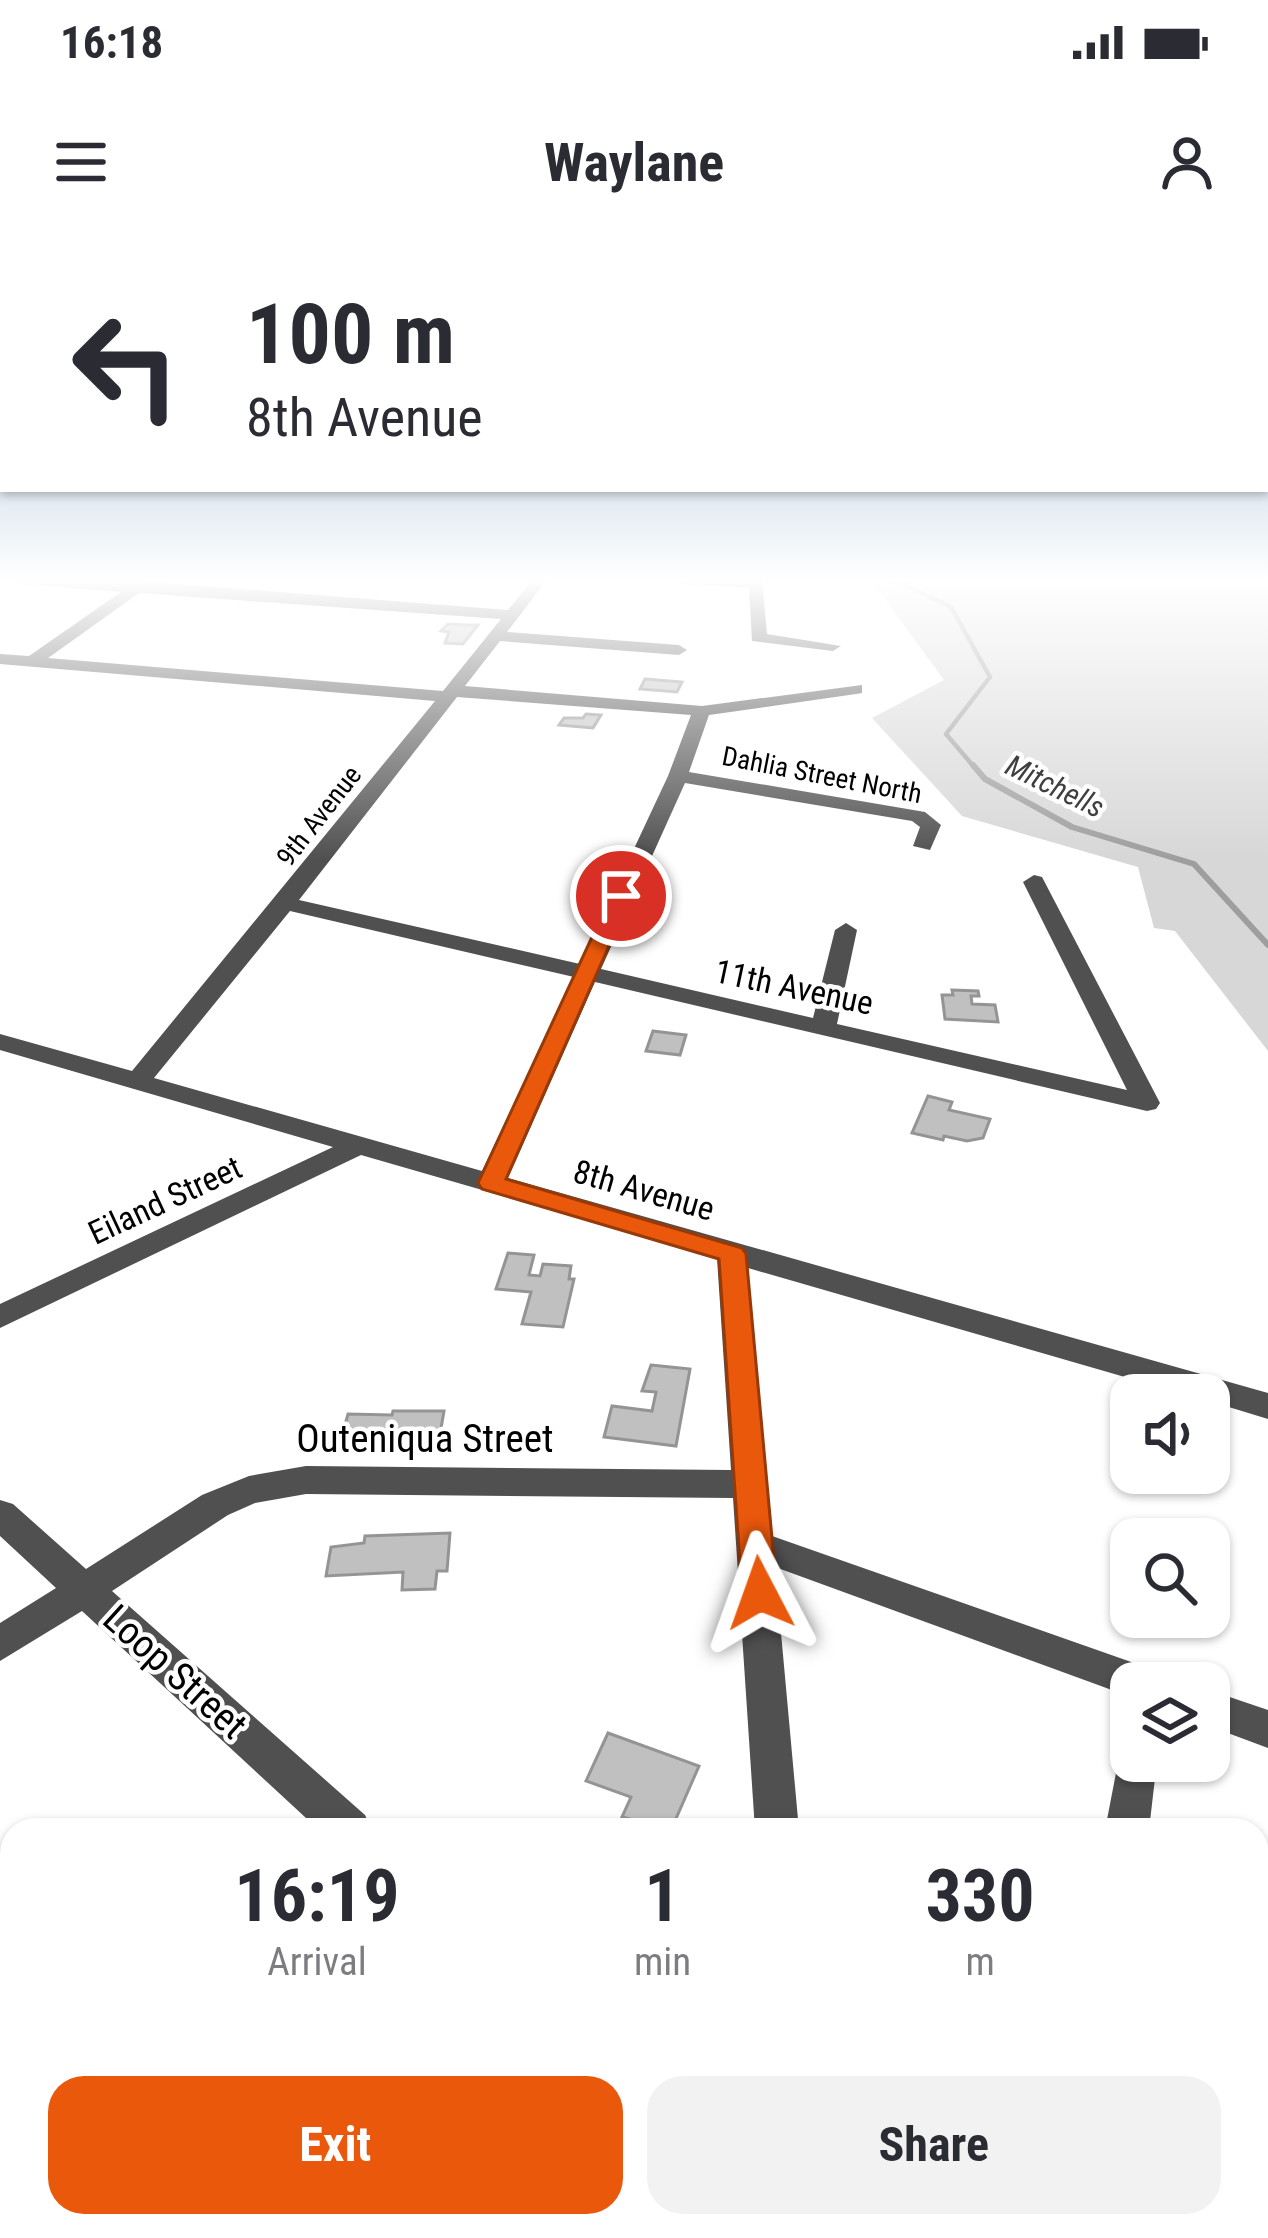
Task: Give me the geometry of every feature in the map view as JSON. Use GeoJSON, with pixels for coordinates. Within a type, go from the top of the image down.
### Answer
{"type":"FeatureCollection","features":[{"type":"Feature","properties":{"kind":"street"},"geometry":{"type":"LineString","coordinates":[[179,673],[701,710],[856,689]]}},
{"type":"Feature","properties":{"kind":"street","name":"9th Avenue"},"geometry":{"type":"LineString","coordinates":[[136,1082],[467,673]]}},
{"type":"Feature","properties":{"kind":"street"},"geometry":{"type":"LineString","coordinates":[[491,1183],[678,776],[701,710]]}},
{"type":"Feature","properties":{"kind":"street","name":"Dahlia Street North"},"geometry":{"type":"LineString","coordinates":[[678,776],[927,820],[931,825],[922,846]]}},
{"type":"Feature","properties":{"kind":"street"},"geometry":{"type":"LineString","coordinates":[[802,821],[817,798]]}},
{"type":"Feature","properties":{"kind":"street","name":"11th Avenue"},"geometry":{"type":"LineString","coordinates":[[285,903],[1147,1103],[1034,882]]}},
{"type":"Feature","properties":{"kind":"street"},"geometry":{"type":"LineString","coordinates":[[824,1026],[846,930]]}},
{"type":"Feature","properties":{"kind":"street","name":"8th Avenue"},"geometry":{"type":"LineString","coordinates":[[0,1042],[1268,1406]]}},
{"type":"Feature","properties":{"kind":"street","name":"Eiland Street"},"geometry":{"type":"LineString","coordinates":[[0,1317],[359,1144]]}},
{"type":"Feature","properties":{"kind":"street"},"geometry":{"type":"LineString","coordinates":[[732,1254],[776,1818]]}},
{"type":"Feature","properties":{"kind":"street","name":"Outeniqua Street"},"geometry":{"type":"LineString","coordinates":[[0,1644],[215,1504],[262,1486],[306,1480],[751,1484]]}},
{"type":"Feature","properties":{"kind":"street","name":"Loop Street"},"geometry":{"type":"LineString","coordinates":[[0,1514],[337,1818]]}},
{"type":"Feature","properties":{"kind":"street"},"geometry":{"type":"LineString","coordinates":[[756,1545],[1110,1672]]}},
{"type":"Feature","properties":{"kind":"street"},"geometry":{"type":"LineString","coordinates":[[1230,1715],[1268,1729]]}},
{"type":"Feature","properties":{"kind":"street"},"geometry":{"type":"LineString","coordinates":[[1129,1818],[1133,1782]]}},
{"type":"Feature","properties":{"kind":"shaded area"},"geometry":{"type":"Polygon","coordinates":[[[939,673],[1268,673],[1268,1051],[1175,931],[1154,928],[1138,867],[962,816],[872,718],[944,680],[939,673]]]}},
{"type":"Feature","properties":{"kind":"building"},"geometry":{"type":"Polygon","coordinates":[[[645,679],[682,682],[677,692],[640,689],[645,679]]]}},
{"type":"Feature","properties":{"kind":"building"},"geometry":{"type":"Polygon","coordinates":[[[601,715],[593,728],[559,725],[564,718],[601,715]]]}},
{"type":"Feature","properties":{"kind":"building"},"geometry":{"type":"Polygon","coordinates":[[[952,990],[978,991],[979,996],[971,996],[972,1004],[995,1005],[998,1022],[945,1019],[942,995],[953,995],[952,990]]]}},
{"type":"Feature","properties":{"kind":"building"},"geometry":{"type":"Polygon","coordinates":[[[653,1031],[686,1035],[680,1055],[646,1051],[653,1031]]]}},
{"type":"Feature","properties":{"kind":"building"},"geometry":{"type":"Polygon","coordinates":[[[928,1096],[952,1102],[949,1110],[990,1119],[983,1138],[967,1141],[944,1136],[943,1140],[912,1133],[928,1096]]]}},
{"type":"Feature","properties":{"kind":"building"},"geometry":{"type":"Polygon","coordinates":[[[508,1253],[534,1255],[529,1275],[540,1276],[543,1264],[571,1266],[569,1279],[574,1279],[563,1327],[522,1324],[531,1292],[496,1289],[508,1253]]]}},
{"type":"Feature","properties":{"kind":"building"},"geometry":{"type":"Polygon","coordinates":[[[651,1365],[690,1369],[676,1446],[604,1437],[612,1406],[652,1411],[656,1392],[642,1391],[651,1365]]]}},
{"type":"Feature","properties":{"kind":"building"},"geometry":{"type":"Polygon","coordinates":[[[393,1411],[444,1411],[438,1446],[426,1445],[424,1453],[393,1452],[395,1444],[339,1446],[348,1414],[392,1415],[393,1411]]]}},
{"type":"Feature","properties":{"kind":"building"},"geometry":{"type":"Polygon","coordinates":[[[450,1533],[447,1571],[437,1571],[435,1589],[402,1590],[403,1572],[326,1576],[331,1547],[364,1543],[365,1536],[450,1533]]]}},
{"type":"Feature","properties":{"kind":"building"},"geometry":{"type":"Polygon","coordinates":[[[608,1733],[699,1766],[676,1818],[622,1817],[631,1797],[586,1781],[608,1733]]]}},
{"type":"Feature","properties":{"kind":"waterway","name":"Mitchells"},"geometry":{"type":"LineString","coordinates":[[975,768],[946,734],[990,677],[988,673]]}},
{"type":"Feature","properties":{"kind":"waterway","name":"Mitchells"},"geometry":{"type":"LineString","coordinates":[[973,765],[985,779],[1072,827],[1194,864],[1268,945]]}},
{"type":"Feature","properties":{"kind":"route"},"geometry":{"type":"LineString","coordinates":[[621,896],[491,1183],[732,1254],[760,1593]]}}]}
